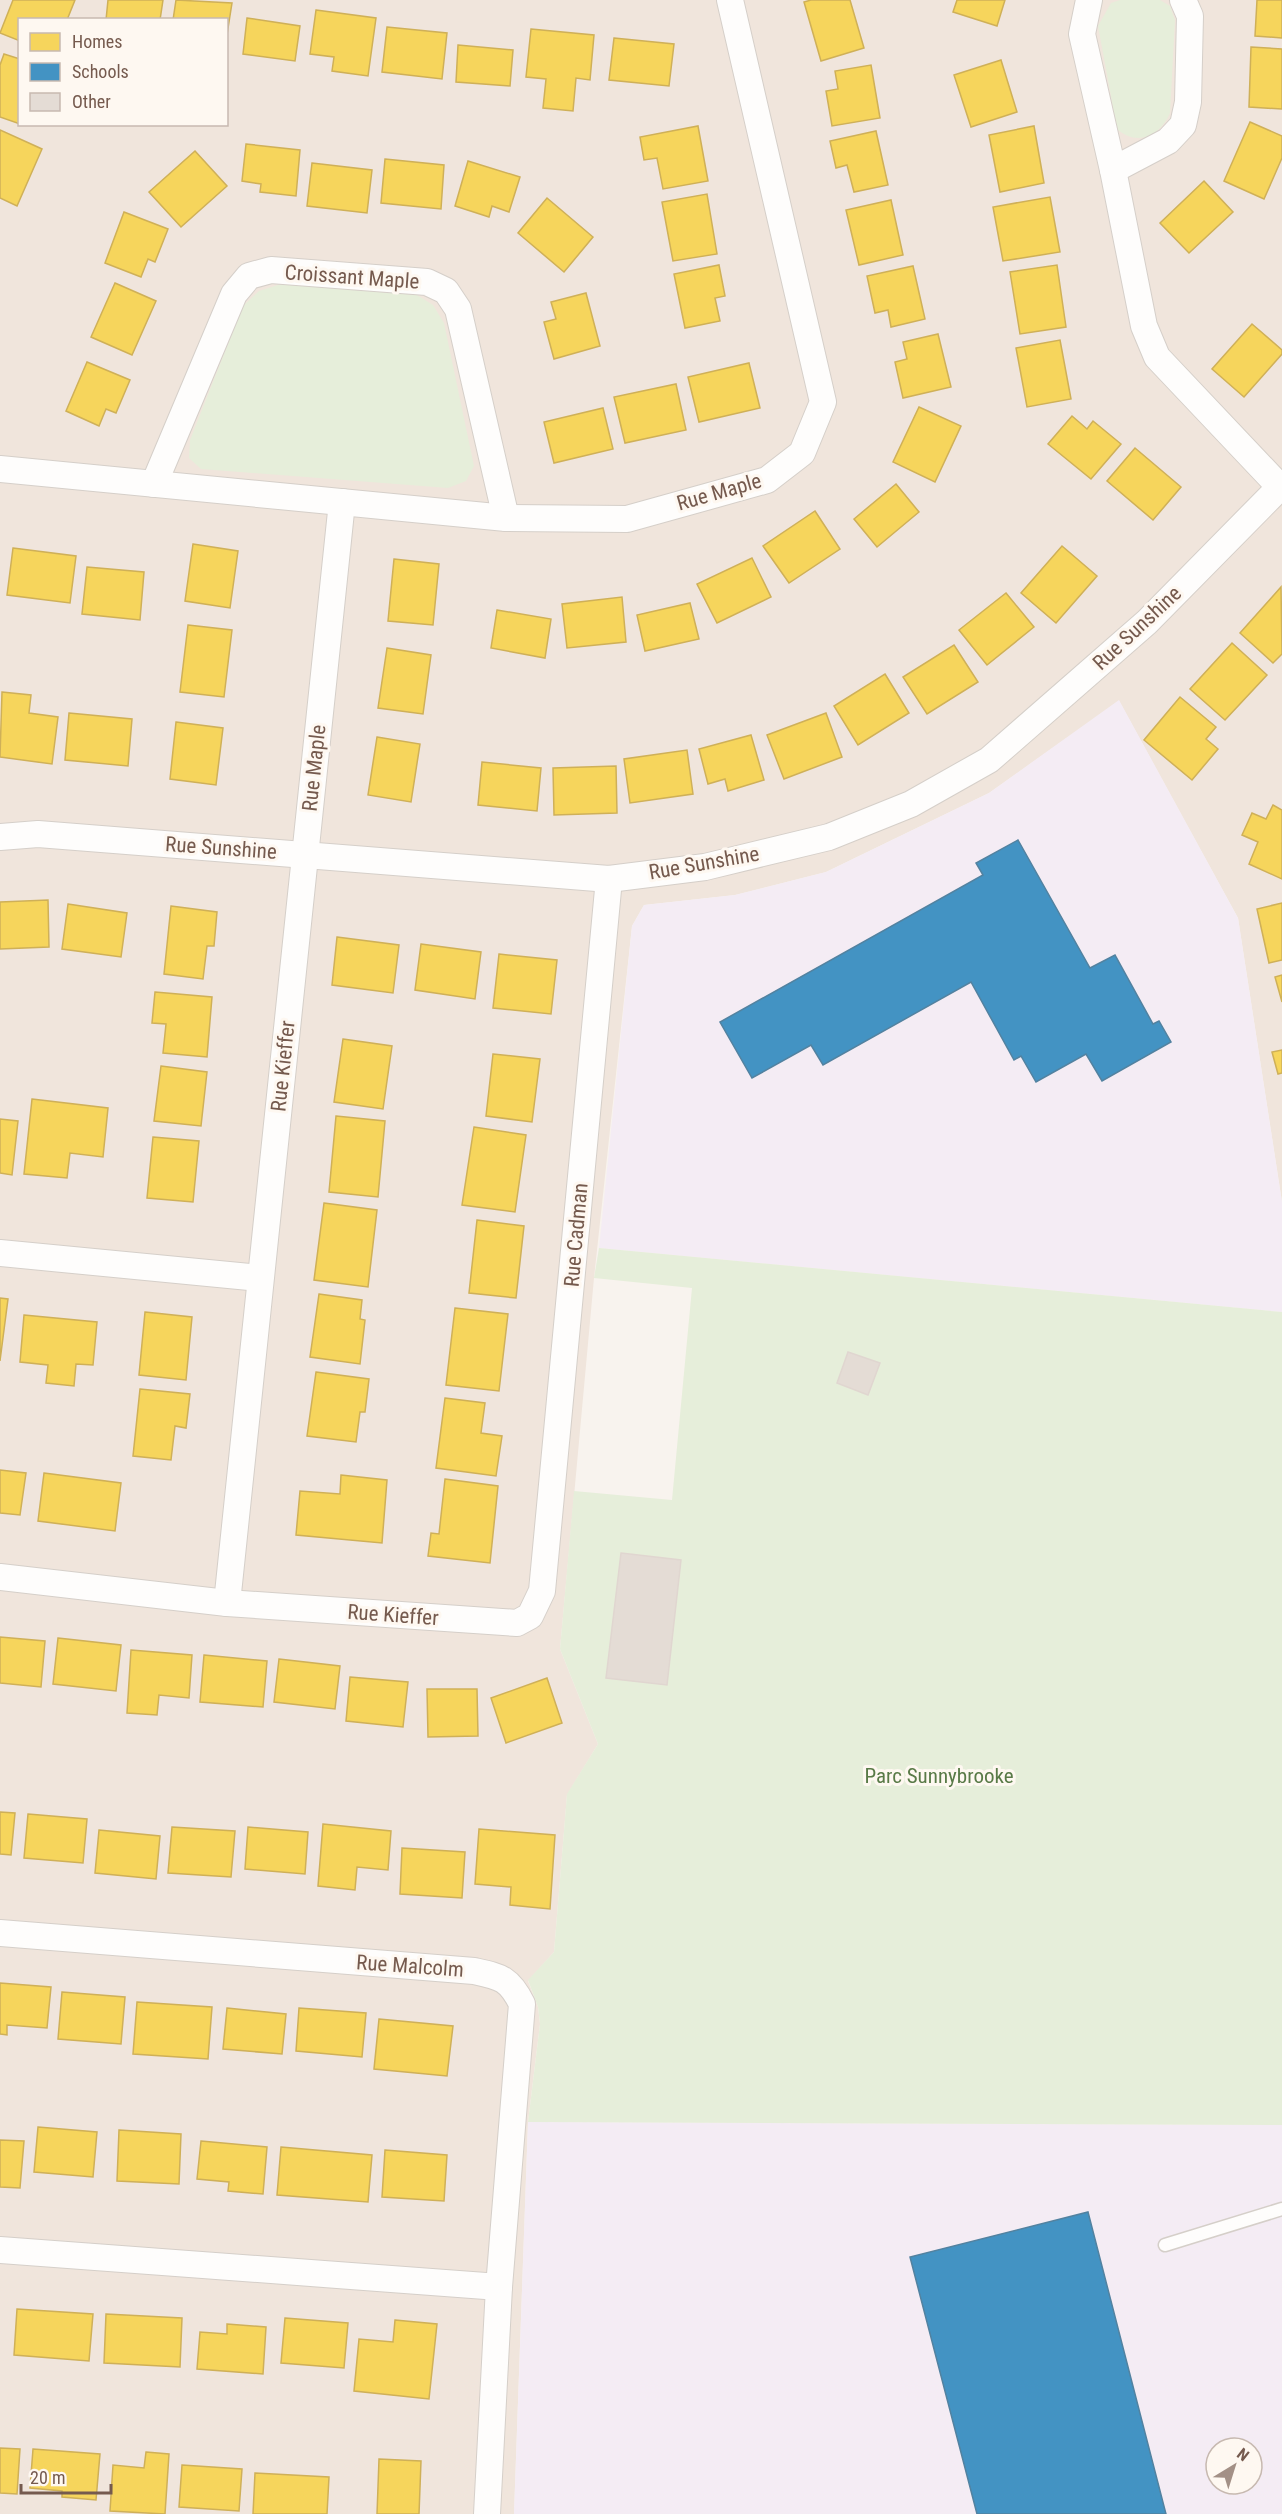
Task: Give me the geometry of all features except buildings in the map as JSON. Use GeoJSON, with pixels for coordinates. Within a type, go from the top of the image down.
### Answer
{"type":"FeatureCollection","features":[{"type":"Feature","properties":{"kind":"street","name":"Rue Maple"},"geometry":{"type":"LineString","coordinates":[[0,469],[506,518],[627,519],[766,480],[802,453],[823,402],[730,0]]}},
{"type":"Feature","properties":{"kind":"street"},"geometry":{"type":"LineString","coordinates":[[1089,0],[1082,33],[1113,170],[1144,326],[1157,357],[1281,486]]}},
{"type":"Feature","properties":{"kind":"street"},"geometry":{"type":"LineString","coordinates":[[1113,170],[1168,141],[1183,125],[1188,102],[1190,16],[1183,0]]}},
{"type":"Feature","properties":{"kind":"street","name":"Croissant Maple"},"geometry":{"type":"LineString","coordinates":[[154,484],[234,294],[249,276],[271,270],[427,282],[446,291],[458,309],[506,518]]}},
{"type":"Feature","properties":{"kind":"street","name":"Rue Sunshine"},"geometry":{"type":"LineString","coordinates":[[0,837],[38,834],[609,879],[705,867],[829,837],[911,804],[989,760],[1147,622],[1281,486]]}},
{"type":"Feature","properties":{"kind":"street","name":"Rue Maple"},"geometry":{"type":"LineString","coordinates":[[305,855],[342,502]]}},
{"type":"Feature","properties":{"kind":"street","name":"Rue Kieffer"},"geometry":{"type":"LineString","coordinates":[[227,1603],[305,855]]}},
{"type":"Feature","properties":{"kind":"street","name":"Rue Cadman"},"geometry":{"type":"LineString","coordinates":[[542,1591],[609,879]]}},
{"type":"Feature","properties":{"kind":"street"},"geometry":{"type":"LineString","coordinates":[[0,1253],[261,1278]]}},
{"type":"Feature","properties":{"kind":"street","name":"Rue Kieffer"},"geometry":{"type":"LineString","coordinates":[[0,1577],[227,1603],[517,1623],[530,1616],[542,1591]]}},
{"type":"Feature","properties":{"kind":"street","name":"Rue Malcolm"},"geometry":{"type":"LineString","coordinates":[[0,1934],[474,1971],[500,1976],[514,1987],[522,2004],[515,2120],[499,2287],[487,2514]]}},
{"type":"Feature","properties":{"kind":"street"},"geometry":{"type":"LineString","coordinates":[[0,2250],[499,2287]]}},
{"type":"Feature","properties":{"kind":"lane"},"geometry":{"type":"LineString","coordinates":[[1165,2244],[1282,2209]]}},
{"type":"Feature","properties":{"kind":"shaded area"},"geometry":{"type":"Polygon","coordinates":[[[0,0],[1282,0],[1282,1202],[1238,918],[1119,701],[989,793],[826,872],[735,895],[644,905],[632,926],[594,1278],[560,1649],[598,1744],[567,1795],[554,1952],[528,1981],[538,2007],[540,2024],[528,2122],[514,2514],[0,2514],[0,0]]]}},
{"type":"Feature","properties":{"kind":"shaded area"},"geometry":{"type":"Polygon","coordinates":[[[1119,700],[1238,918],[1282,1202],[1282,1312],[599,1248],[632,926],[644,905],[735,895],[826,872],[989,793],[1119,700]]]}},
{"type":"Feature","properties":{"kind":"shaded area"},"geometry":{"type":"Polygon","coordinates":[[[528,2122],[1282,2125],[1282,2514],[514,2514],[528,2122]]]}},
{"type":"Feature","properties":{"kind":"green space"},"geometry":{"type":"Polygon","coordinates":[[[1120,0],[1160,0],[1170,6],[1175,20],[1170,113],[1166,121],[1154,133],[1140,138],[1132,137],[1117,129],[1098,26],[1111,3],[1120,0]]]}},
{"type":"Feature","properties":{"kind":"green space"},"geometry":{"type":"Polygon","coordinates":[[[281,284],[417,295],[433,305],[444,323],[474,466],[466,481],[448,488],[201,469],[189,458],[190,440],[243,306],[259,291],[281,284]]]}},
{"type":"Feature","properties":{"kind":"green space","name":"Parc Sunnybrooke"},"geometry":{"type":"Polygon","coordinates":[[[599,1248],[1282,1312],[1282,2125],[528,2122],[540,2024],[538,2007],[528,1980],[554,1952],[567,1794],[598,1744],[560,1649],[574,1491],[672,1500],[692,1288],[594,1278],[599,1248]]]}}]}
